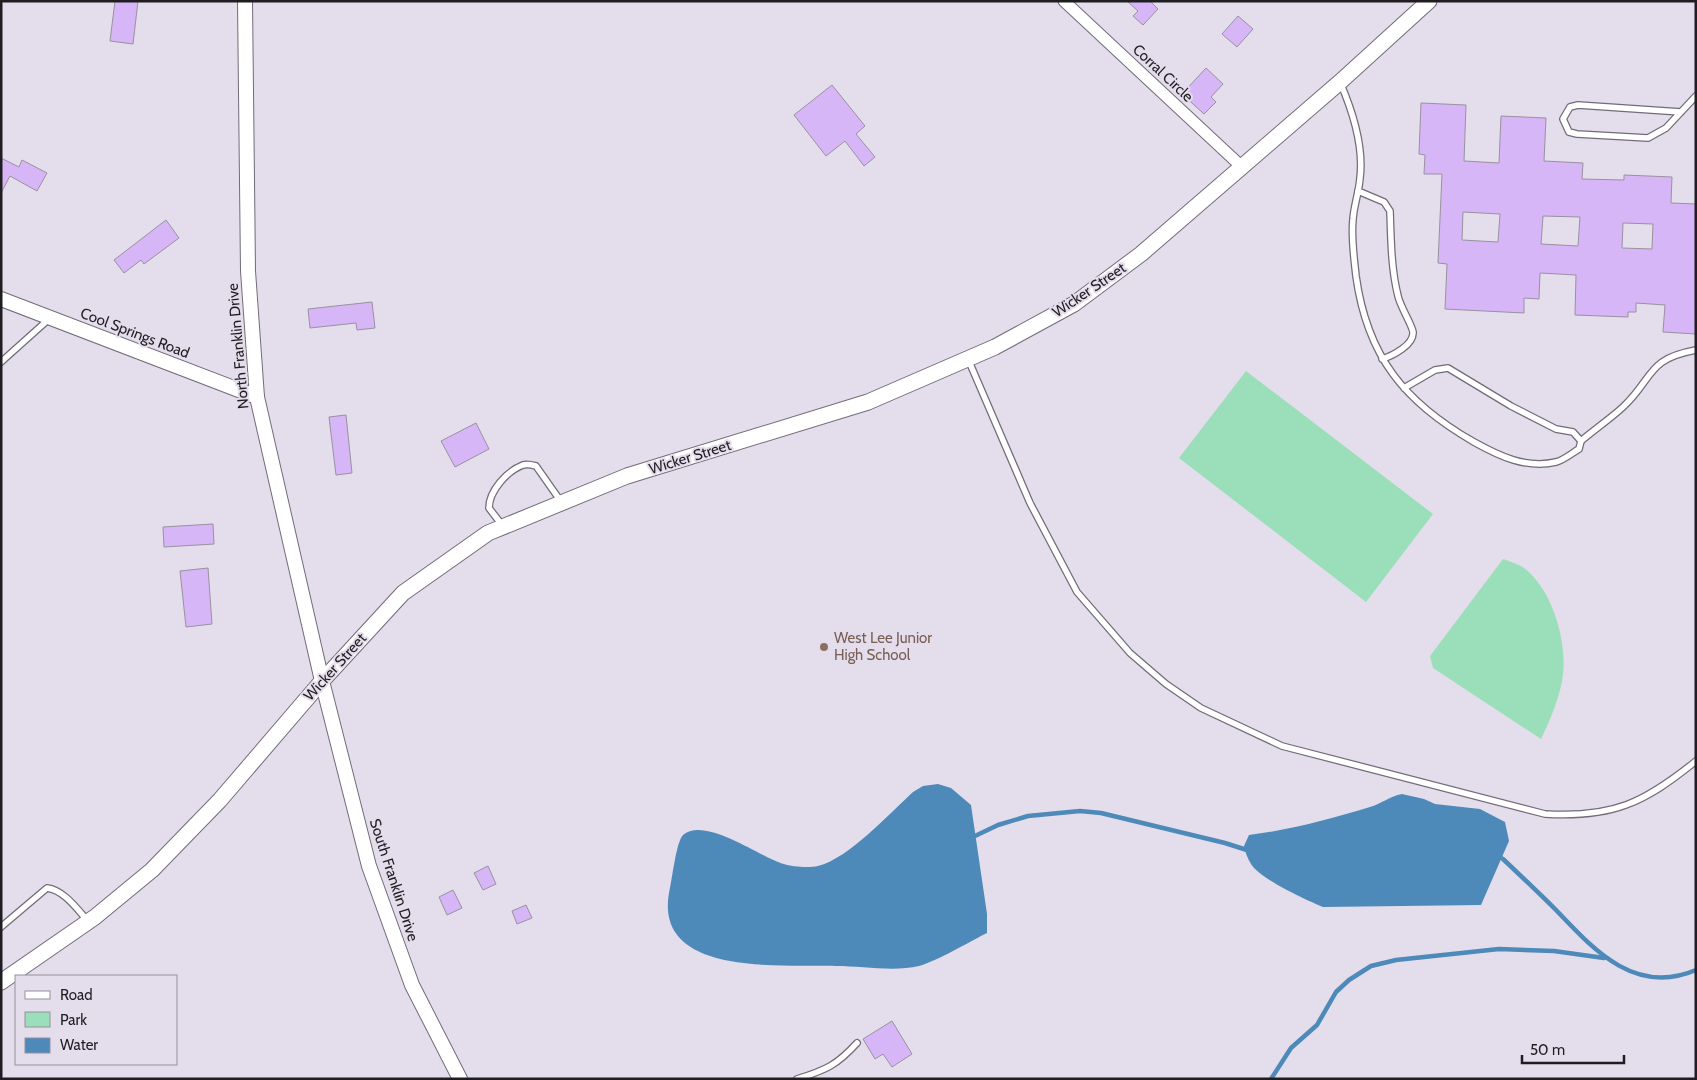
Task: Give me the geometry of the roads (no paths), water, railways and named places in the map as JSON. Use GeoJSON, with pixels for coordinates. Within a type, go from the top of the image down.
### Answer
{"type":"FeatureCollection","features":[{"type":"Feature","properties":{"kind":"main road","name":"Wicker Street"},"geometry":{"type":"LineString","coordinates":[[1,982],[88,921],[152,870],[220,800],[322,681],[403,593],[488,533],[627,476],[868,402],[995,347],[1074,304],[1141,254],[1340,82],[1429,1]]}},
{"type":"Feature","properties":{"kind":"street","name":"North Franklin Drive"},"geometry":{"type":"LineString","coordinates":[[245,1],[248,271],[257,397],[322,681]]}},
{"type":"Feature","properties":{"kind":"street","name":"Corral Circle"},"geometry":{"type":"LineString","coordinates":[[1064,1],[1242,167]]}},
{"type":"Feature","properties":{"kind":"street","name":"Cool Springs Road"},"geometry":{"type":"LineString","coordinates":[[1,299],[257,397]]}},
{"type":"Feature","properties":{"kind":"street","name":"South Franklin Drive"},"geometry":{"type":"LineString","coordinates":[[322,681],[369,866],[412,985],[460,1079]]}},
{"type":"Feature","properties":{"kind":"lane"},"geometry":{"type":"LineString","coordinates":[[1340,82],[1349,104],[1359,143],[1360,176],[1353,219],[1353,252],[1360,300],[1368,333],[1382,359],[1404,388],[1422,406],[1456,432],[1497,454],[1525,464],[1557,462],[1579,449],[1581,441],[1624,406],[1657,363],[1680,353],[1696,350]]}},
{"type":"Feature","properties":{"kind":"lane"},"geometry":{"type":"LineString","coordinates":[[1681,112],[1578,105],[1570,106],[1563,119],[1569,132],[1577,134],[1648,138],[1666,128],[1681,112],[1696,96]]}},
{"type":"Feature","properties":{"kind":"lane"},"geometry":{"type":"LineString","coordinates":[[1358,191],[1384,202],[1390,211],[1394,278],[1398,298],[1413,332],[1410,340],[1400,350],[1382,359]]}},
{"type":"Feature","properties":{"kind":"lane"},"geometry":{"type":"LineString","coordinates":[[1,362],[50,318]]}},
{"type":"Feature","properties":{"kind":"lane"},"geometry":{"type":"LineString","coordinates":[[968,359],[1030,503],[1077,592],[1101,623],[1130,653],[1166,684],[1202,708],[1282,746],[1545,814],[1574,816],[1604,812],[1629,804],[1661,789],[1696,761]]}},
{"type":"Feature","properties":{"kind":"lane"},"geometry":{"type":"LineString","coordinates":[[1404,388],[1435,370],[1448,368],[1511,406],[1556,429],[1573,432],[1581,441]]}},
{"type":"Feature","properties":{"kind":"lane"},"geometry":{"type":"LineString","coordinates":[[504,527],[489,508],[491,492],[502,481],[524,465],[536,466],[562,503]]}},
{"type":"Feature","properties":{"kind":"lane"},"geometry":{"type":"LineString","coordinates":[[1,927],[47,888],[55,889],[65,897],[88,921]]}},
{"type":"Feature","properties":{"kind":"lane"},"geometry":{"type":"LineString","coordinates":[[797,1079],[829,1068],[841,1061],[857,1043]]}},
{"type":"Feature","properties":{"kind":"water"},"geometry":{"type":"Polygon","coordinates":[[[938,784],[951,788],[971,805],[987,914],[987,933],[953,951],[919,966],[899,969],[846,966],[786,966],[728,961],[702,953],[682,940],[670,920],[669,893],[676,853],[683,835],[693,831],[719,834],[784,864],[801,867],[818,866],[830,862],[855,845],[913,792],[923,786],[938,784]]]}},
{"type":"Feature","properties":{"kind":"water"},"geometry":{"type":"Polygon","coordinates":[[[1402,794],[1424,799],[1435,804],[1480,809],[1505,822],[1509,841],[1481,905],[1323,907],[1284,889],[1264,876],[1251,864],[1247,855],[1244,846],[1249,835],[1325,820],[1374,806],[1393,796],[1402,794]]]}},
{"type":"Feature","properties":{"kind":"waterway"},"geometry":{"type":"LineString","coordinates":[[969,837],[998,825],[1028,816],[1080,811],[1101,813],[1225,843],[1250,851]]}},
{"type":"Feature","properties":{"kind":"waterway"},"geometry":{"type":"LineString","coordinates":[[1495,857],[1503,859],[1585,940],[1617,965],[1635,973],[1654,977],[1674,977],[1696,970]]}},
{"type":"Feature","properties":{"kind":"waterway"},"geometry":{"type":"LineString","coordinates":[[1271,1079],[1291,1048],[1317,1025],[1336,992],[1349,980],[1371,966],[1396,960],[1499,949],[1554,951],[1604,958]]}},
{"type":"Feature","properties":{"kind":"place","name":"West Lee Junior High School"},"geometry":{"type":"Point","coordinates":[824,647]}}]}
